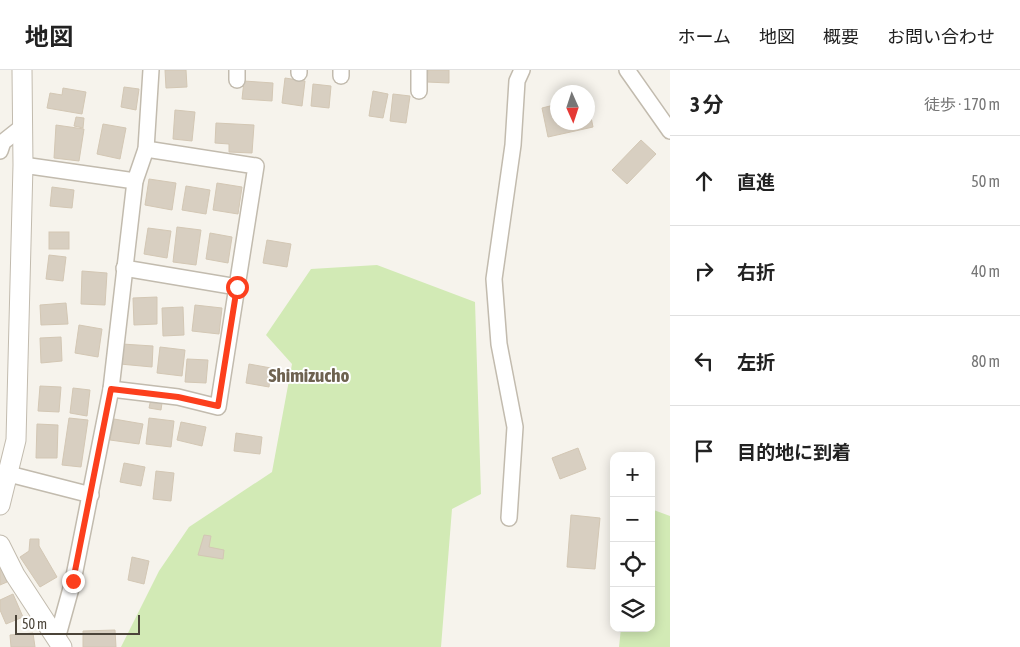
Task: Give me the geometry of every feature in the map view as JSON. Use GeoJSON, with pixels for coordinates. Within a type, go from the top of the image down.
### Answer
{"type":"FeatureCollection","features":[{"type":"Feature","properties":{"kind":"street"},"geometry":{"type":"LineString","coordinates":[[0,505],[16,440],[23,165],[22,70]]}},
{"type":"Feature","properties":{"kind":"street"},"geometry":{"type":"LineString","coordinates":[[59,643],[91,495],[111,389],[135,181],[146,149],[151,70]]}},
{"type":"Feature","properties":{"kind":"street"},"geometry":{"type":"LineString","coordinates":[[419,70],[419,91]]}},
{"type":"Feature","properties":{"kind":"street"},"geometry":{"type":"LineString","coordinates":[[509,518],[515,427],[499,344],[494,279],[513,145],[517,81],[522,70]]}},
{"type":"Feature","properties":{"kind":"street"},"geometry":{"type":"LineString","coordinates":[[626,70],[670,130]]}},
{"type":"Feature","properties":{"kind":"street"},"geometry":{"type":"LineString","coordinates":[[0,150],[3,142],[22,127]]}},
{"type":"Feature","properties":{"kind":"street"},"geometry":{"type":"LineString","coordinates":[[111,389],[178,397],[218,406],[256,166],[146,149]]}},
{"type":"Feature","properties":{"kind":"street"},"geometry":{"type":"LineString","coordinates":[[23,165],[135,181]]}},
{"type":"Feature","properties":{"kind":"street"},"geometry":{"type":"LineString","coordinates":[[124,268],[237,287]]}},
{"type":"Feature","properties":{"kind":"street"},"geometry":{"type":"LineString","coordinates":[[9,474],[91,495]]}},
{"type":"Feature","properties":{"kind":"street"},"geometry":{"type":"LineString","coordinates":[[0,545],[15,575],[59,643]]}},
{"type":"Feature","properties":{"kind":"green space"},"geometry":{"type":"Polygon","coordinates":[[[377,265],[475,302],[481,494],[452,509],[441,647],[121,647],[159,571],[189,527],[272,472],[292,364],[266,335],[311,269],[377,265]]]}},
{"type":"Feature","properties":{"kind":"green space"},"geometry":{"type":"Polygon","coordinates":[[[655,510],[670,516],[670,647],[619,647],[621,632],[655,632],[655,510]]]}},
{"type":"Feature","properties":{"kind":"building"},"geometry":{"type":"Polygon","coordinates":[[[165,70],[186,70],[187,87],[166,88],[165,70]]]}},
{"type":"Feature","properties":{"kind":"building"},"geometry":{"type":"Polygon","coordinates":[[[428,70],[449,70],[449,83],[427,82],[428,70]]]}},
{"type":"Feature","properties":{"kind":"building"},"geometry":{"type":"Polygon","coordinates":[[[285,78],[305,81],[302,106],[282,103],[285,78]]]}},
{"type":"Feature","properties":{"kind":"building"},"geometry":{"type":"Polygon","coordinates":[[[244,81],[273,83],[272,101],[242,99],[244,81]]]}},
{"type":"Feature","properties":{"kind":"building"},"geometry":{"type":"Polygon","coordinates":[[[313,84],[331,86],[329,108],[311,106],[313,84]]]}},
{"type":"Feature","properties":{"kind":"building"},"geometry":{"type":"Polygon","coordinates":[[[124,87],[139,89],[136,110],[121,107],[124,87]]]}},
{"type":"Feature","properties":{"kind":"building"},"geometry":{"type":"Polygon","coordinates":[[[63,88],[86,92],[82,114],[47,108],[50,93],[62,95],[63,88]]]}},
{"type":"Feature","properties":{"kind":"building"},"geometry":{"type":"Polygon","coordinates":[[[373,91],[388,94],[383,118],[369,116],[373,91]]]}},
{"type":"Feature","properties":{"kind":"building"},"geometry":{"type":"Polygon","coordinates":[[[393,94],[410,96],[406,123],[390,121],[393,94]]]}},
{"type":"Feature","properties":{"kind":"building"},"geometry":{"type":"Polygon","coordinates":[[[550,106],[550,130],[580,130],[548,137],[542,108],[550,106]]]}},
{"type":"Feature","properties":{"kind":"building"},"geometry":{"type":"Polygon","coordinates":[[[175,110],[195,112],[192,141],[173,139],[175,110]]]}},
{"type":"Feature","properties":{"kind":"building"},"geometry":{"type":"Polygon","coordinates":[[[76,117],[84,118],[83,128],[74,126],[76,117]]]}},
{"type":"Feature","properties":{"kind":"building"},"geometry":{"type":"Polygon","coordinates":[[[216,123],[254,125],[252,153],[229,152],[229,144],[215,143],[216,123]]]}},
{"type":"Feature","properties":{"kind":"building"},"geometry":{"type":"Polygon","coordinates":[[[103,124],[126,128],[120,159],[97,154],[103,124]]]}},
{"type":"Feature","properties":{"kind":"building"},"geometry":{"type":"Polygon","coordinates":[[[56,125],[84,129],[79,161],[54,158],[56,125]]]}},
{"type":"Feature","properties":{"kind":"building"},"geometry":{"type":"Polygon","coordinates":[[[641,140],[656,154],[627,184],[612,170],[641,140]]]}},
{"type":"Feature","properties":{"kind":"building"},"geometry":{"type":"Polygon","coordinates":[[[149,179],[176,183],[172,210],[145,205],[149,179]]]}},
{"type":"Feature","properties":{"kind":"building"},"geometry":{"type":"Polygon","coordinates":[[[217,183],[242,187],[238,214],[213,210],[217,183]]]}},
{"type":"Feature","properties":{"kind":"building"},"geometry":{"type":"Polygon","coordinates":[[[186,186],[210,190],[206,214],[182,210],[186,186]]]}},
{"type":"Feature","properties":{"kind":"building"},"geometry":{"type":"Polygon","coordinates":[[[52,187],[74,190],[72,208],[50,206],[52,187]]]}},
{"type":"Feature","properties":{"kind":"building"},"geometry":{"type":"Polygon","coordinates":[[[177,227],[201,230],[196,265],[173,262],[177,227]]]}},
{"type":"Feature","properties":{"kind":"building"},"geometry":{"type":"Polygon","coordinates":[[[148,228],[171,231],[167,258],[144,254],[148,228]]]}},
{"type":"Feature","properties":{"kind":"building"},"geometry":{"type":"Polygon","coordinates":[[[49,232],[69,232],[69,249],[49,249],[49,232]]]}},
{"type":"Feature","properties":{"kind":"building"},"geometry":{"type":"Polygon","coordinates":[[[210,233],[232,237],[228,263],[206,259],[210,233]]]}},
{"type":"Feature","properties":{"kind":"building"},"geometry":{"type":"Polygon","coordinates":[[[267,240],[291,244],[287,267],[263,263],[267,240]]]}},
{"type":"Feature","properties":{"kind":"building"},"geometry":{"type":"Polygon","coordinates":[[[49,255],[66,257],[63,281],[46,279],[49,255]]]}},
{"type":"Feature","properties":{"kind":"building"},"geometry":{"type":"Polygon","coordinates":[[[82,271],[107,273],[105,305],[81,304],[82,271]]]}},
{"type":"Feature","properties":{"kind":"building"},"geometry":{"type":"Polygon","coordinates":[[[157,297],[157,324],[134,325],[133,298],[157,297]]]}},
{"type":"Feature","properties":{"kind":"building"},"geometry":{"type":"Polygon","coordinates":[[[66,303],[68,324],[41,325],[40,305],[66,303]]]}},
{"type":"Feature","properties":{"kind":"building"},"geometry":{"type":"Polygon","coordinates":[[[195,305],[222,308],[219,334],[192,331],[195,305]]]}},
{"type":"Feature","properties":{"kind":"building"},"geometry":{"type":"Polygon","coordinates":[[[183,307],[184,335],[163,336],[162,308],[183,307]]]}},
{"type":"Feature","properties":{"kind":"building"},"geometry":{"type":"Polygon","coordinates":[[[79,325],[102,329],[98,357],[75,353],[79,325]]]}},
{"type":"Feature","properties":{"kind":"building"},"geometry":{"type":"Polygon","coordinates":[[[61,337],[62,361],[41,363],[40,338],[61,337]]]}},
{"type":"Feature","properties":{"kind":"building"},"geometry":{"type":"Polygon","coordinates":[[[122,344],[153,346],[152,367],[120,364],[122,344]]]}},
{"type":"Feature","properties":{"kind":"building"},"geometry":{"type":"Polygon","coordinates":[[[160,347],[185,350],[182,376],[157,373],[160,347]]]}},
{"type":"Feature","properties":{"kind":"building"},"geometry":{"type":"Polygon","coordinates":[[[187,359],[208,360],[206,383],[185,382],[187,359]]]}},
{"type":"Feature","properties":{"kind":"building"},"geometry":{"type":"Polygon","coordinates":[[[249,364],[271,368],[269,387],[246,383],[249,364]]]}},
{"type":"Feature","properties":{"kind":"building"},"geometry":{"type":"Polygon","coordinates":[[[40,386],[61,387],[59,412],[38,411],[40,386]]]}},
{"type":"Feature","properties":{"kind":"building"},"geometry":{"type":"Polygon","coordinates":[[[73,388],[90,390],[87,416],[70,413],[73,388]]]}},
{"type":"Feature","properties":{"kind":"building"},"geometry":{"type":"Polygon","coordinates":[[[152,394],[163,396],[161,410],[149,408],[152,394]]]}},
{"type":"Feature","properties":{"kind":"building"},"geometry":{"type":"Polygon","coordinates":[[[69,418],[88,420],[81,467],[62,465],[69,418]]]}},
{"type":"Feature","properties":{"kind":"building"},"geometry":{"type":"Polygon","coordinates":[[[149,418],[174,421],[171,447],[146,444],[149,418]]]}},
{"type":"Feature","properties":{"kind":"building"},"geometry":{"type":"Polygon","coordinates":[[[114,419],[143,424],[139,444],[110,440],[114,419]]]}},
{"type":"Feature","properties":{"kind":"building"},"geometry":{"type":"Polygon","coordinates":[[[181,422],[206,427],[202,446],[177,440],[181,422]]]}},
{"type":"Feature","properties":{"kind":"building"},"geometry":{"type":"Polygon","coordinates":[[[37,424],[58,425],[57,458],[36,458],[37,424]]]}},
{"type":"Feature","properties":{"kind":"building"},"geometry":{"type":"Polygon","coordinates":[[[236,433],[262,437],[260,454],[234,451],[236,433]]]}},
{"type":"Feature","properties":{"kind":"building"},"geometry":{"type":"Polygon","coordinates":[[[578,448],[586,469],[560,479],[552,458],[578,448]]]}},
{"type":"Feature","properties":{"kind":"building"},"geometry":{"type":"Polygon","coordinates":[[[124,463],[145,467],[141,486],[120,482],[124,463]]]}},
{"type":"Feature","properties":{"kind":"building"},"geometry":{"type":"Polygon","coordinates":[[[156,471],[174,473],[171,501],[153,499],[156,471]]]}},
{"type":"Feature","properties":{"kind":"building"},"geometry":{"type":"Polygon","coordinates":[[[571,515],[600,518],[595,569],[567,567],[571,515]]]}},
{"type":"Feature","properties":{"kind":"building"},"geometry":{"type":"Polygon","coordinates":[[[204,535],[211,536],[209,547],[224,550],[223,559],[198,555],[204,535]]]}},
{"type":"Feature","properties":{"kind":"building"},"geometry":{"type":"Polygon","coordinates":[[[30,539],[39,539],[39,546],[57,577],[40,587],[20,557],[29,551],[30,539]]]}},
{"type":"Feature","properties":{"kind":"building"},"geometry":{"type":"Polygon","coordinates":[[[132,557],[149,561],[144,584],[128,580],[132,557]]]}},
{"type":"Feature","properties":{"kind":"building"},"geometry":{"type":"Polygon","coordinates":[[[0,565],[7,582],[0,585],[0,565]]]}},
{"type":"Feature","properties":{"kind":"building"},"geometry":{"type":"Polygon","coordinates":[[[13,594],[23,617],[6,624],[0,610],[0,600],[13,594]]]}},
{"type":"Feature","properties":{"kind":"building"},"geometry":{"type":"Polygon","coordinates":[[[115,630],[116,647],[83,647],[83,631],[115,630]]]}},
{"type":"Feature","properties":{"kind":"building"},"geometry":{"type":"Polygon","coordinates":[[[33,633],[35,647],[11,647],[10,635],[33,633]]]}},
{"type":"Feature","properties":{"kind":"district","name":"Shimizucho"},"geometry":{"type":"Point","coordinates":[309,375]}},
{"type":"Feature","properties":{"kind":"route"},"geometry":{"type":"LineString","coordinates":[[73,581],[111,389],[178,397],[218,406],[237,287]]}}]}
